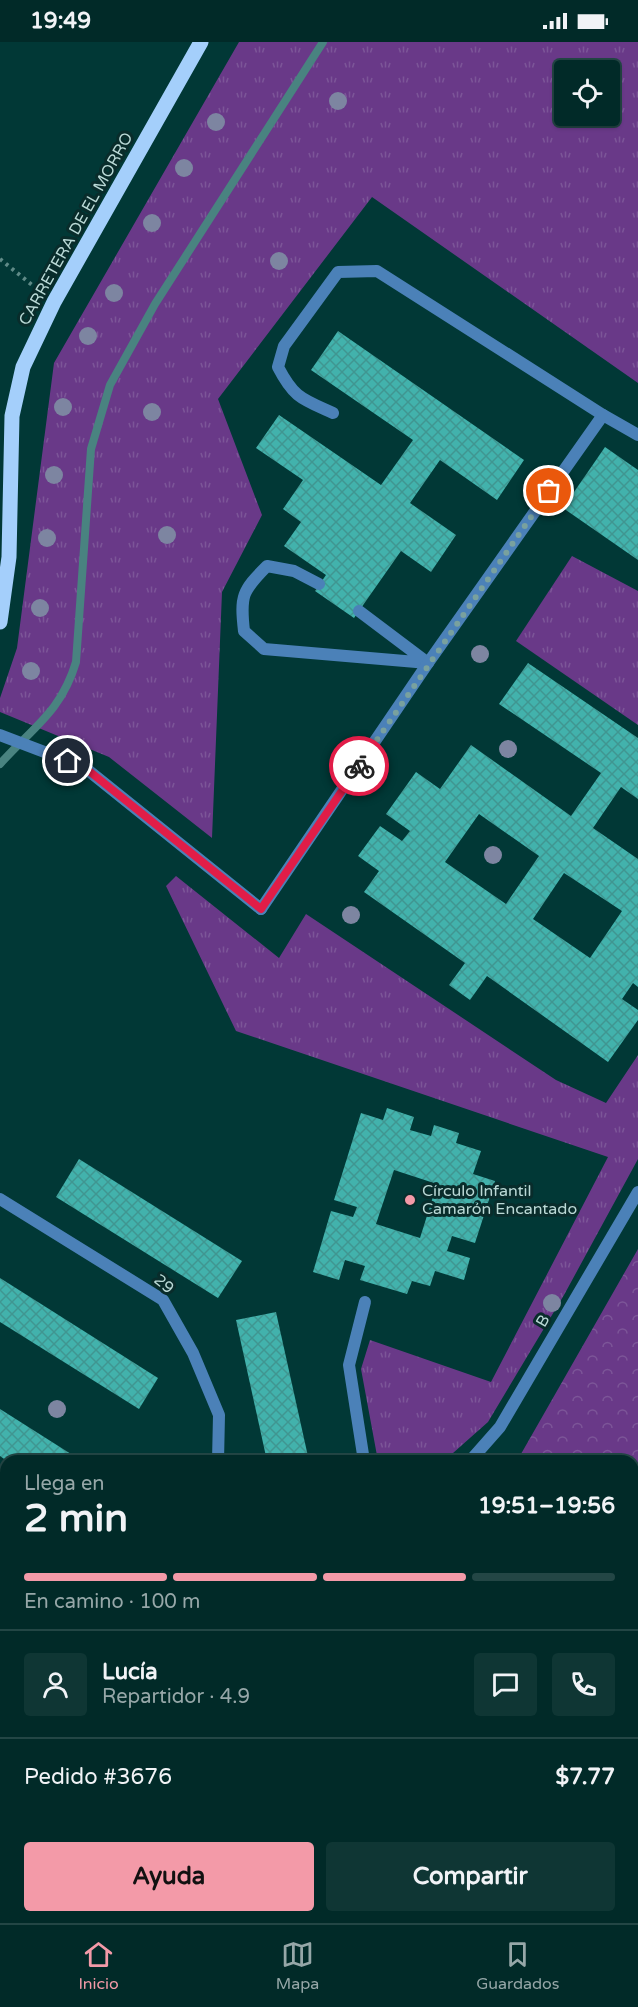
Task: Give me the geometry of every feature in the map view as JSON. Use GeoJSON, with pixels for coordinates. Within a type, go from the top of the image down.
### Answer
{"type":"FeatureCollection","features":[{"type":"Feature","properties":{"kind":"main road","name":"CARRETERA DE EL MORRO"},"geometry":{"type":"LineString","coordinates":[[0,622],[9,557],[12,416],[23,367],[54,302],[201,42]]}},
{"type":"Feature","properties":{"kind":"street"},"geometry":{"type":"LineString","coordinates":[[333,412],[305,400],[290,390],[278,368],[284,346],[338,272],[376,271],[638,435]]}},
{"type":"Feature","properties":{"kind":"street"},"geometry":{"type":"LineString","coordinates":[[1,735],[84,767],[261,909],[428,663],[603,415]]}},
{"type":"Feature","properties":{"kind":"street"},"geometry":{"type":"LineString","coordinates":[[320,584],[294,571],[267,566],[250,583],[240,603],[244,631],[264,649],[428,663]]}},
{"type":"Feature","properties":{"kind":"street"},"geometry":{"type":"LineString","coordinates":[[359,611],[428,663]]}},
{"type":"Feature","properties":{"kind":"street","name":"B"},"geometry":{"type":"LineString","coordinates":[[475,1455],[500,1427],[638,1192]]}},
{"type":"Feature","properties":{"kind":"street","name":"29"},"geometry":{"type":"LineString","coordinates":[[0,1199],[163,1300],[193,1353],[219,1414],[218,1455]]}},
{"type":"Feature","properties":{"kind":"street"},"geometry":{"type":"LineString","coordinates":[[363,1455],[349,1365],[365,1302]]}},
{"type":"Feature","properties":{"kind":"path"},"geometry":{"type":"LineString","coordinates":[[0,259],[54,302]]}},
{"type":"Feature","properties":{"kind":"green space"},"geometry":{"type":"Polygon","coordinates":[[[239,42],[638,42],[638,383],[372,197],[218,399],[262,515],[222,592],[212,838],[109,757],[0,712],[0,698],[17,648],[54,363],[239,42]]]}},
{"type":"Feature","properties":{"kind":"green space"},"geometry":{"type":"Polygon","coordinates":[[[572,556],[638,591],[638,725],[516,641],[572,556]]]}},
{"type":"Feature","properties":{"kind":"green space"},"geometry":{"type":"Polygon","coordinates":[[[176,876],[279,958],[306,914],[556,1080],[606,1103],[638,1055],[638,1159],[564,1295],[488,1422],[451,1455],[377,1455],[361,1369],[370,1340],[491,1382],[608,1157],[236,1031],[166,886],[176,876]]]}},
{"type":"Feature","properties":{"kind":"green space"},"geometry":{"type":"Polygon","coordinates":[[[638,1249],[638,1455],[520,1455],[638,1249]]]}},
{"type":"Feature","properties":{"kind":"building"},"geometry":{"type":"Polygon","coordinates":[[[338,331],[524,460],[497,500],[440,460],[410,503],[456,535],[431,572],[401,551],[354,618],[315,591],[326,575],[284,546],[301,522],[283,509],[303,480],[256,448],[279,415],[381,485],[413,440],[311,370],[338,331]]]}},
{"type":"Feature","properties":{"kind":"building"},"geometry":{"type":"Polygon","coordinates":[[[605,447],[638,470],[638,560],[563,508],[605,447]]]}},
{"type":"Feature","properties":{"kind":"building"},"geometry":{"type":"Polygon","coordinates":[[[528,663],[638,738],[638,799],[621,787],[593,828],[638,859],[638,987],[633,983],[622,999],[638,1010],[638,1020],[608,1062],[487,976],[470,1000],[449,985],[465,963],[364,892],[379,871],[358,856],[380,826],[402,841],[410,831],[386,814],[416,772],[440,789],[471,745],[571,816],[601,773],[499,704],[528,663]],[[479,814],[445,862],[506,904],[539,856],[479,814]],[[564,873],[533,919],[590,958],[622,911],[564,873]]]}},
{"type":"Feature","properties":{"kind":"building"},"geometry":{"type":"Polygon","coordinates":[[[387,1108],[414,1117],[410,1130],[431,1136],[434,1125],[459,1133],[456,1143],[481,1151],[473,1174],[495,1181],[475,1243],[452,1236],[447,1251],[470,1258],[464,1280],[435,1271],[430,1286],[412,1281],[407,1294],[360,1280],[365,1266],[345,1260],[339,1280],[313,1272],[331,1211],[353,1217],[357,1207],[334,1200],[361,1113],[383,1120],[387,1108]],[[394,1170],[376,1224],[420,1238],[437,1184],[394,1170]]]}},
{"type":"Feature","properties":{"kind":"building"},"geometry":{"type":"Polygon","coordinates":[[[79,1159],[242,1261],[218,1298],[56,1197],[79,1159]]]}},
{"type":"Feature","properties":{"kind":"building"},"geometry":{"type":"Polygon","coordinates":[[[0,1278],[158,1378],[139,1409],[0,1322],[0,1278]]]}},
{"type":"Feature","properties":{"kind":"building"},"geometry":{"type":"Polygon","coordinates":[[[276,1312],[308,1455],[266,1455],[236,1320],[276,1312]]]}},
{"type":"Feature","properties":{"kind":"building"},"geometry":{"type":"Polygon","coordinates":[[[0,1409],[73,1455],[0,1455],[0,1409]]]}},
{"type":"Feature","properties":{"kind":"waterway"},"geometry":{"type":"LineString","coordinates":[[0,764],[54,706],[70,679],[76,662],[91,449],[110,385],[155,304],[323,42]]}},
{"type":"Feature","properties":{"kind":"way so far"},"geometry":{"type":"LineString","coordinates":[[359,766],[549,491]]}},
{"type":"Feature","properties":{"kind":"place","name":"Círculo Infantil Camarón Encantado"},"geometry":{"type":"Point","coordinates":[410,1200]}},
{"type":"Feature","properties":{"kind":"route"},"geometry":{"type":"LineString","coordinates":[[68,761],[84,767],[261,909],[359,766]]}}]}
